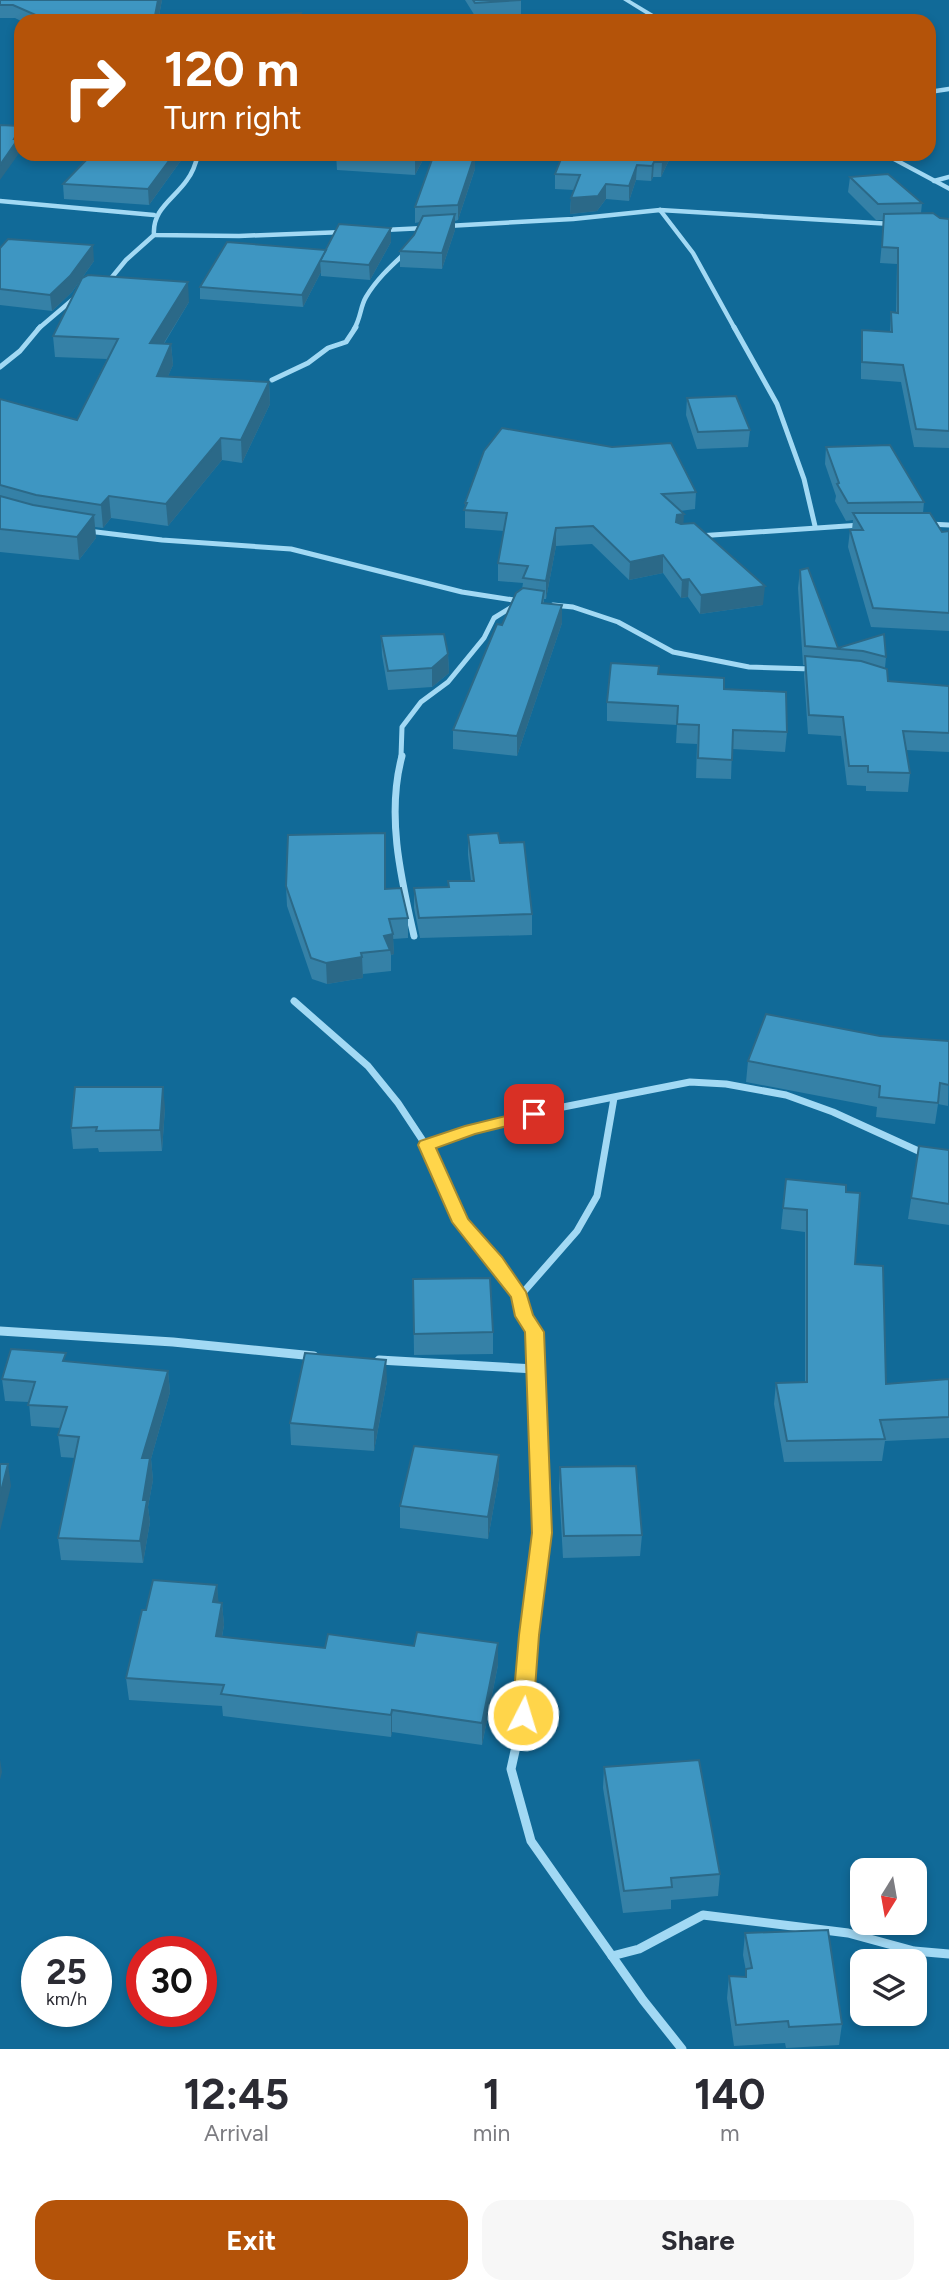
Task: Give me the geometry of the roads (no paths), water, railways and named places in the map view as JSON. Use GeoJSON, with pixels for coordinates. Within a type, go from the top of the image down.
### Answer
{"type":"FeatureCollection","features":[{"type":"Feature","properties":{"kind":"street"},"geometry":{"type":"LineString","coordinates":[[626,0],[650,14]]}},
{"type":"Feature","properties":{"kind":"street"},"geometry":{"type":"LineString","coordinates":[[154,235],[151,226],[154,215],[177,195],[197,170],[198,161]]}},
{"type":"Feature","properties":{"kind":"street"},"geometry":{"type":"LineString","coordinates":[[897,161],[949,189]]}},
{"type":"Feature","properties":{"kind":"street"},"geometry":{"type":"LineString","coordinates":[[934,181],[949,177]]}},
{"type":"Feature","properties":{"kind":"street"},"geometry":{"type":"LineString","coordinates":[[0,201],[154,215]]}},
{"type":"Feature","properties":{"kind":"street"},"geometry":{"type":"LineString","coordinates":[[660,210],[693,253],[777,404],[804,479],[815,526]]}},
{"type":"Feature","properties":{"kind":"street"},"geometry":{"type":"LineString","coordinates":[[380,230],[573,219],[660,210],[900,224]]}},
{"type":"Feature","properties":{"kind":"street"},"geometry":{"type":"LineString","coordinates":[[418,237],[420,228]]}},
{"type":"Feature","properties":{"kind":"street"},"geometry":{"type":"LineString","coordinates":[[106,285],[126,260],[154,235],[239,236],[355,231]]}},
{"type":"Feature","properties":{"kind":"street"},"geometry":{"type":"LineString","coordinates":[[272,380],[308,363],[328,348],[346,342],[362,317],[364,300],[380,277],[410,248]]}},
{"type":"Feature","properties":{"kind":"street"},"geometry":{"type":"LineString","coordinates":[[0,367],[73,297],[84,293]]}},
{"type":"Feature","properties":{"kind":"street"},"geometry":{"type":"LineString","coordinates":[[921,524],[949,525]]}},
{"type":"Feature","properties":{"kind":"street"},"geometry":{"type":"LineString","coordinates":[[694,536],[815,526],[867,525]]}},
{"type":"Feature","properties":{"kind":"street"},"geometry":{"type":"LineString","coordinates":[[76,530],[169,541],[291,549],[413,578],[446,590],[534,603]]}},
{"type":"Feature","properties":{"kind":"street"},"geometry":{"type":"LineString","coordinates":[[414,936],[400,874],[395,812],[395,780],[401,754],[402,727],[421,702],[448,682],[484,638],[494,618],[522,601]]}},
{"type":"Feature","properties":{"kind":"street"},"geometry":{"type":"LineString","coordinates":[[547,604],[573,607],[618,622],[673,652],[750,667],[815,669]]}},
{"type":"Feature","properties":{"kind":"street"},"geometry":{"type":"LineString","coordinates":[[294,1001],[368,1066],[398,1103],[426,1145],[461,1222],[520,1296],[524,1316],[534,1332],[542,1533],[529,1635],[523,1715],[511,1769],[531,1841],[682,2049]]}},
{"type":"Feature","properties":{"kind":"street"},"geometry":{"type":"LineString","coordinates":[[426,1145],[471,1130],[553,1110],[690,1082],[726,1084],[786,1095],[833,1112],[930,1156]]}},
{"type":"Feature","properties":{"kind":"street"},"geometry":{"type":"LineString","coordinates":[[520,1296],[577,1231],[597,1196],[614,1098]]}},
{"type":"Feature","properties":{"kind":"street"},"geometry":{"type":"LineString","coordinates":[[0,1331],[173,1342],[318,1356]]}},
{"type":"Feature","properties":{"kind":"street"},"geometry":{"type":"LineString","coordinates":[[372,1360],[535,1369]]}},
{"type":"Feature","properties":{"kind":"street"},"geometry":{"type":"LineString","coordinates":[[612,1956],[639,1949],[704,1915],[848,1933],[914,1951],[949,1954]]}}]}
